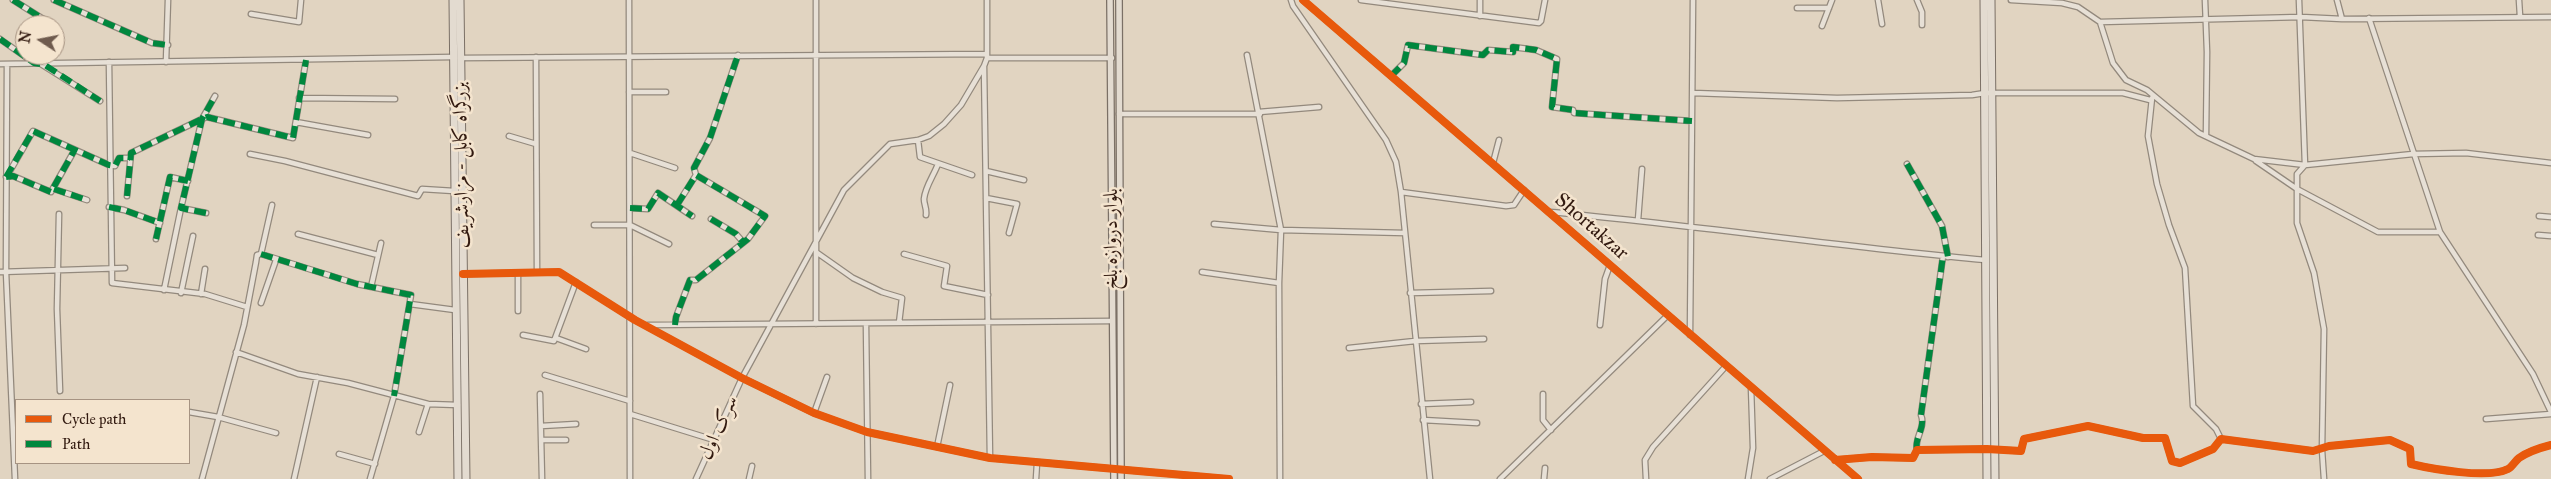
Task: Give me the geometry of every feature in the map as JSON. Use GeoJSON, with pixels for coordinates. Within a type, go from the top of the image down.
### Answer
{"type":"FeatureCollection","features":[{"type":"Feature","properties":{"kind":"highway","name":"بزرگراه کابل - مزارشریف"},"geometry":{"type":"LineString","coordinates":[[453,0],[457,58],[463,274],[458,479]]}},
{"type":"Feature","properties":{"kind":"highway","name":"بزرگراه کابل - مزارشریف"},"geometry":{"type":"LineString","coordinates":[[460,0],[454,191],[455,310],[466,479]]}},
{"type":"Feature","properties":{"kind":"highway"},"geometry":{"type":"LineString","coordinates":[[1984,0],[1989,93],[1995,479]]}},
{"type":"Feature","properties":{"kind":"highway"},"geometry":{"type":"LineString","coordinates":[[1987,479],[1986,260],[1991,0]]}},
{"type":"Feature","properties":{"kind":"main road","name":"بلوار دروازه بلخ"},"geometry":{"type":"LineString","coordinates":[[1110,0],[1112,58],[1112,321],[1118,470],[1121,479]]}},
{"type":"Feature","properties":{"kind":"main road","name":"بلوار دروازه بلخ"},"geometry":{"type":"LineString","coordinates":[[1114,479],[1118,470],[1119,0]]}},
{"type":"Feature","properties":{"kind":"street"},"geometry":{"type":"LineString","coordinates":[[13,0],[37,15]]}},
{"type":"Feature","properties":{"kind":"street"},"geometry":{"type":"LineString","coordinates":[[54,0],[152,43],[168,45]]}},
{"type":"Feature","properties":{"kind":"street"},"geometry":{"type":"LineString","coordinates":[[166,62],[168,0]]}},
{"type":"Feature","properties":{"kind":"street"},"geometry":{"type":"LineString","coordinates":[[251,14],[299,22],[300,0]]}},
{"type":"Feature","properties":{"kind":"street"},"geometry":{"type":"LineString","coordinates":[[629,0],[630,479]]}},
{"type":"Feature","properties":{"kind":"street"},"geometry":{"type":"LineString","coordinates":[[816,0],[816,324]]}},
{"type":"Feature","properties":{"kind":"street"},"geometry":{"type":"LineString","coordinates":[[972,175],[920,157],[918,140],[944,124],[961,105],[984,66],[987,56],[987,0]]}},
{"type":"Feature","properties":{"kind":"street"},"geometry":{"type":"LineString","coordinates":[[1291,0],[1293,6],[1386,140],[1396,162],[1401,192],[1430,479]]}},
{"type":"Feature","properties":{"kind":"street","name":"Shortakzar"},"geometry":{"type":"LineString","coordinates":[[1302,0],[1858,479]]}},
{"type":"Feature","properties":{"kind":"street"},"geometry":{"type":"LineString","coordinates":[[1361,0],[1539,24],[1544,0]]}},
{"type":"Feature","properties":{"kind":"street"},"geometry":{"type":"LineString","coordinates":[[1480,0],[1480,16]]}},
{"type":"Feature","properties":{"kind":"street"},"geometry":{"type":"LineString","coordinates":[[1690,335],[1693,0]]}},
{"type":"Feature","properties":{"kind":"street"},"geometry":{"type":"LineString","coordinates":[[1822,26],[1832,0]]}},
{"type":"Feature","properties":{"kind":"street"},"geometry":{"type":"LineString","coordinates":[[1878,0],[1882,24]]}},
{"type":"Feature","properties":{"kind":"street"},"geometry":{"type":"LineString","coordinates":[[1917,0],[1922,12],[1922,25]]}},
{"type":"Feature","properties":{"kind":"street"},"geometry":{"type":"LineString","coordinates":[[2011,0],[2078,7],[2100,22],[2301,17],[2342,19],[2551,17]]}},
{"type":"Feature","properties":{"kind":"street"},"geometry":{"type":"LineString","coordinates":[[2205,0],[2206,136]]}},
{"type":"Feature","properties":{"kind":"street"},"geometry":{"type":"LineString","coordinates":[[2299,0],[2306,165],[2297,174],[2297,223],[2314,273],[2324,328],[2322,450],[2324,479]]}},
{"type":"Feature","properties":{"kind":"street"},"geometry":{"type":"LineString","coordinates":[[2337,0],[2342,19]]}},
{"type":"Feature","properties":{"kind":"street"},"geometry":{"type":"LineString","coordinates":[[2519,0],[2520,16]]}},
{"type":"Feature","properties":{"kind":"street"},"geometry":{"type":"LineString","coordinates":[[1797,8],[1829,8]]}},
{"type":"Feature","properties":{"kind":"street"},"geometry":{"type":"LineString","coordinates":[[2369,18],[2440,232],[2533,374],[2551,413],[2486,418]]}},
{"type":"Feature","properties":{"kind":"street"},"geometry":{"type":"LineString","coordinates":[[2100,22],[2113,63],[2126,80],[2147,90],[2206,136],[2254,159],[2297,189],[2378,232],[2440,232]]}},
{"type":"Feature","properties":{"kind":"street"},"geometry":{"type":"LineString","coordinates":[[0,39],[15,50]]}},
{"type":"Feature","properties":{"kind":"street"},"geometry":{"type":"LineString","coordinates":[[1391,76],[1404,63],[1408,45],[1483,55],[1488,50],[1513,52],[1513,47],[1536,50],[1557,59],[1552,107],[1573,110],[1574,113],[1692,121]]}},
{"type":"Feature","properties":{"kind":"street"},"geometry":{"type":"LineString","coordinates":[[65,63],[816,54],[1112,58]]}},
{"type":"Feature","properties":{"kind":"street"},"geometry":{"type":"LineString","coordinates":[[675,325],[676,317],[690,280],[696,280],[748,239],[765,216],[696,175],[694,168],[710,138],[738,55]]}},
{"type":"Feature","properties":{"kind":"street"},"geometry":{"type":"LineString","coordinates":[[1247,55],[1282,230],[1279,283],[1280,479]]}},
{"type":"Feature","properties":{"kind":"street"},"geometry":{"type":"LineString","coordinates":[[536,58],[537,272]]}},
{"type":"Feature","properties":{"kind":"street"},"geometry":{"type":"LineString","coordinates":[[127,196],[131,153],[207,117],[293,138],[306,60]]}},
{"type":"Feature","properties":{"kind":"street"},"geometry":{"type":"LineString","coordinates":[[108,62],[110,268],[112,283],[201,294],[247,307]]}},
{"type":"Feature","properties":{"kind":"street"},"geometry":{"type":"LineString","coordinates":[[0,64],[15,64]]}},
{"type":"Feature","properties":{"kind":"street"},"geometry":{"type":"LineString","coordinates":[[7,64],[6,272],[14,479]]}},
{"type":"Feature","properties":{"kind":"street"},"geometry":{"type":"LineString","coordinates":[[45,65],[100,101]]}},
{"type":"Feature","properties":{"kind":"street"},"geometry":{"type":"LineString","coordinates":[[984,66],[990,458]]}},
{"type":"Feature","properties":{"kind":"street"},"geometry":{"type":"LineString","coordinates":[[629,92],[666,92]]}},
{"type":"Feature","properties":{"kind":"street"},"geometry":{"type":"LineString","coordinates":[[1693,93],[1837,98],[1989,93],[2123,93],[2150,100]]}},
{"type":"Feature","properties":{"kind":"street"},"geometry":{"type":"LineString","coordinates":[[2154,95],[2150,100],[2148,136],[2157,184],[2169,225],[2185,268],[2192,406],[2216,429],[2221,439]]}},
{"type":"Feature","properties":{"kind":"street"},"geometry":{"type":"LineString","coordinates":[[164,290],[202,119],[215,96]]}},
{"type":"Feature","properties":{"kind":"street"},"geometry":{"type":"LineString","coordinates":[[300,98],[396,99]]}},
{"type":"Feature","properties":{"kind":"street"},"geometry":{"type":"LineString","coordinates":[[1119,114],[1259,113],[1319,106]]}},
{"type":"Feature","properties":{"kind":"street"},"geometry":{"type":"LineString","coordinates":[[296,122],[368,135]]}},
{"type":"Feature","properties":{"kind":"street"},"geometry":{"type":"LineString","coordinates":[[6,177],[32,131],[109,165],[115,166],[119,158],[130,158]]}},
{"type":"Feature","properties":{"kind":"street"},"geometry":{"type":"LineString","coordinates":[[509,136],[536,144]]}},
{"type":"Feature","properties":{"kind":"street","name":"سرک اول"},"geometry":{"type":"LineString","coordinates":[[696,479],[742,378],[844,190],[890,144],[918,140]]}},
{"type":"Feature","properties":{"kind":"street"},"geometry":{"type":"LineString","coordinates":[[1493,163],[1499,140]]}},
{"type":"Feature","properties":{"kind":"street"},"geometry":{"type":"LineString","coordinates":[[6,177],[13,176],[51,192],[74,151]]}},
{"type":"Feature","properties":{"kind":"street"},"geometry":{"type":"LineString","coordinates":[[630,153],[675,168]]}},
{"type":"Feature","properties":{"kind":"street"},"geometry":{"type":"LineString","coordinates":[[2254,159],[2306,165],[2413,154],[2466,153],[2551,163]]}},
{"type":"Feature","properties":{"kind":"street"},"geometry":{"type":"LineString","coordinates":[[250,154],[285,161],[418,196],[421,189],[454,191]]}},
{"type":"Feature","properties":{"kind":"street"},"geometry":{"type":"LineString","coordinates":[[926,215],[927,206],[924,200],[926,190],[938,164]]}},
{"type":"Feature","properties":{"kind":"street"},"geometry":{"type":"LineString","coordinates":[[1835,460],[1872,456],[1913,458],[1917,450],[1916,445],[1924,421],[1921,415],[1946,256],[1942,226],[1906,164]]}},
{"type":"Feature","properties":{"kind":"street"},"geometry":{"type":"LineString","coordinates":[[1638,220],[1642,169]]}},
{"type":"Feature","properties":{"kind":"street"},"geometry":{"type":"LineString","coordinates":[[986,171],[1024,180]]}},
{"type":"Feature","properties":{"kind":"street"},"geometry":{"type":"LineString","coordinates":[[677,205],[696,175]]}},
{"type":"Feature","properties":{"kind":"street"},"geometry":{"type":"LineString","coordinates":[[156,239],[170,178],[188,181]]}},
{"type":"Feature","properties":{"kind":"street"},"geometry":{"type":"LineString","coordinates":[[54,189],[87,200]]}},
{"type":"Feature","properties":{"kind":"street"},"geometry":{"type":"LineString","coordinates":[[1401,192],[1506,206],[1514,205],[1524,190]]}},
{"type":"Feature","properties":{"kind":"street"},"geometry":{"type":"LineString","coordinates":[[630,208],[648,209],[658,193],[692,216]]}},
{"type":"Feature","properties":{"kind":"street"},"geometry":{"type":"LineString","coordinates":[[986,198],[1016,204],[1009,232]]}},
{"type":"Feature","properties":{"kind":"street"},"geometry":{"type":"LineString","coordinates":[[202,479],[236,352],[257,255],[261,254],[272,205]]}},
{"type":"Feature","properties":{"kind":"street"},"geometry":{"type":"LineString","coordinates":[[109,207],[124,210],[160,223]]}},
{"type":"Feature","properties":{"kind":"street"},"geometry":{"type":"LineString","coordinates":[[182,208],[206,213]]}},
{"type":"Feature","properties":{"kind":"street"},"geometry":{"type":"LineString","coordinates":[[1549,212],[1638,220],[1691,228],[1986,260]]}},
{"type":"Feature","properties":{"kind":"street"},"geometry":{"type":"LineString","coordinates":[[59,214],[60,391]]}},
{"type":"Feature","properties":{"kind":"street"},"geometry":{"type":"LineString","coordinates":[[2539,216],[2551,217]]}},
{"type":"Feature","properties":{"kind":"street"},"geometry":{"type":"LineString","coordinates":[[711,219],[736,234],[743,242]]}},
{"type":"Feature","properties":{"kind":"street"},"geometry":{"type":"LineString","coordinates":[[1214,224],[1282,230],[1405,233]]}},
{"type":"Feature","properties":{"kind":"street"},"geometry":{"type":"LineString","coordinates":[[594,225],[630,225],[669,244]]}},
{"type":"Feature","properties":{"kind":"street"},"geometry":{"type":"LineString","coordinates":[[0,234],[6,234]]}},
{"type":"Feature","properties":{"kind":"street"},"geometry":{"type":"LineString","coordinates":[[298,234],[378,255]]}},
{"type":"Feature","properties":{"kind":"street"},"geometry":{"type":"LineString","coordinates":[[2538,235],[2551,236]]}},
{"type":"Feature","properties":{"kind":"street"},"geometry":{"type":"LineString","coordinates":[[181,293],[193,236]]}},
{"type":"Feature","properties":{"kind":"street"},"geometry":{"type":"LineString","coordinates":[[370,287],[381,243]]}},
{"type":"Feature","properties":{"kind":"street"},"geometry":{"type":"LineString","coordinates":[[816,252],[854,278],[882,292],[902,298],[899,323]]}},
{"type":"Feature","properties":{"kind":"street"},"geometry":{"type":"LineString","coordinates":[[261,254],[370,287],[411,296],[394,396],[370,479]]}},
{"type":"Feature","properties":{"kind":"street"},"geometry":{"type":"LineString","coordinates":[[904,254],[947,266],[944,286],[988,295]]}},
{"type":"Feature","properties":{"kind":"street"},"geometry":{"type":"LineString","coordinates":[[261,304],[276,260]]}},
{"type":"Feature","properties":{"kind":"street"},"geometry":{"type":"LineString","coordinates":[[1600,325],[1606,273],[1610,265]]}},
{"type":"Feature","properties":{"kind":"street"},"geometry":{"type":"LineString","coordinates":[[0,272],[125,268]]}},
{"type":"Feature","properties":{"kind":"street"},"geometry":{"type":"LineString","coordinates":[[201,294],[205,269]]}},
{"type":"Feature","properties":{"kind":"street"},"geometry":{"type":"LineString","coordinates":[[463,274],[559,272],[630,317],[742,378],[814,413],[867,432],[990,458],[1229,479]]}},
{"type":"Feature","properties":{"kind":"street"},"geometry":{"type":"LineString","coordinates":[[1202,272],[1279,283]]}},
{"type":"Feature","properties":{"kind":"street"},"geometry":{"type":"LineString","coordinates":[[518,273],[518,311]]}},
{"type":"Feature","properties":{"kind":"street"},"geometry":{"type":"LineString","coordinates":[[523,335],[551,342],[556,338],[576,282]]}},
{"type":"Feature","properties":{"kind":"street"},"geometry":{"type":"LineString","coordinates":[[1410,293],[1491,291]]}},
{"type":"Feature","properties":{"kind":"street"},"geometry":{"type":"LineString","coordinates":[[410,304],[455,310]]}},
{"type":"Feature","properties":{"kind":"street"},"geometry":{"type":"LineString","coordinates":[[1500,479],[1668,315]]}},
{"type":"Feature","properties":{"kind":"street"},"geometry":{"type":"LineString","coordinates":[[646,325],[1112,321]]}},
{"type":"Feature","properties":{"kind":"street"},"geometry":{"type":"LineString","coordinates":[[866,324],[868,479]]}},
{"type":"Feature","properties":{"kind":"street"},"geometry":{"type":"LineString","coordinates":[[556,338],[586,349]]}},
{"type":"Feature","properties":{"kind":"street"},"geometry":{"type":"LineString","coordinates":[[1349,348],[1415,341],[1484,340]]}},
{"type":"Feature","properties":{"kind":"street"},"geometry":{"type":"LineString","coordinates":[[236,352],[298,374],[428,404],[461,405]]}},
{"type":"Feature","properties":{"kind":"street"},"geometry":{"type":"LineString","coordinates":[[1646,479],[1646,460],[1653,447],[1726,366]]}},
{"type":"Feature","properties":{"kind":"street"},"geometry":{"type":"LineString","coordinates":[[545,375],[630,401]]}},
{"type":"Feature","properties":{"kind":"street"},"geometry":{"type":"LineString","coordinates":[[294,479],[317,377]]}},
{"type":"Feature","properties":{"kind":"street"},"geometry":{"type":"LineString","coordinates":[[814,413],[827,377]]}},
{"type":"Feature","properties":{"kind":"street"},"geometry":{"type":"LineString","coordinates":[[937,447],[950,385]]}},
{"type":"Feature","properties":{"kind":"street"},"geometry":{"type":"LineString","coordinates":[[1748,479],[1753,448],[1751,387]]}},
{"type":"Feature","properties":{"kind":"street"},"geometry":{"type":"LineString","coordinates":[[540,394],[542,479]]}},
{"type":"Feature","properties":{"kind":"street"},"geometry":{"type":"LineString","coordinates":[[1543,394],[1542,420],[1550,430]]}},
{"type":"Feature","properties":{"kind":"street"},"geometry":{"type":"LineString","coordinates":[[1421,404],[1471,402]]}},
{"type":"Feature","properties":{"kind":"street"},"geometry":{"type":"LineString","coordinates":[[419,432],[428,404]]}},
{"type":"Feature","properties":{"kind":"street"},"geometry":{"type":"LineString","coordinates":[[190,412],[218,417],[276,433]]}},
{"type":"Feature","properties":{"kind":"street"},"geometry":{"type":"LineString","coordinates":[[630,414],[714,440]]}},
{"type":"Feature","properties":{"kind":"street"},"geometry":{"type":"LineString","coordinates":[[1423,420],[1477,423]]}},
{"type":"Feature","properties":{"kind":"street"},"geometry":{"type":"LineString","coordinates":[[540,426],[576,424]]}},
{"type":"Feature","properties":{"kind":"street"},"geometry":{"type":"LineString","coordinates":[[1917,450],[1995,449],[2021,451],[2024,439],[2088,426],[2116,430],[2143,438],[2164,438],[2172,461],[2180,464],[2214,449],[2221,439]]}},
{"type":"Feature","properties":{"kind":"street"},"geometry":{"type":"LineString","coordinates":[[2221,439],[2297,450],[2322,450],[2329,446],[2390,440],[2410,449],[2411,464],[2445,472],[2480,473],[2507,469],[2518,458],[2534,449],[2551,445]]}},
{"type":"Feature","properties":{"kind":"street"},"geometry":{"type":"LineString","coordinates":[[541,440],[566,440]]}},
{"type":"Feature","properties":{"kind":"street"},"geometry":{"type":"LineString","coordinates":[[1770,479],[1824,451]]}},
{"type":"Feature","properties":{"kind":"street"},"geometry":{"type":"LineString","coordinates":[[339,454],[375,464]]}},
{"type":"Feature","properties":{"kind":"street"},"geometry":{"type":"LineString","coordinates":[[1036,479],[1037,463]]}},
{"type":"Feature","properties":{"kind":"street"},"geometry":{"type":"LineString","coordinates":[[749,479],[752,466]]}},
{"type":"Feature","properties":{"kind":"street"},"geometry":{"type":"LineString","coordinates":[[1544,479],[1545,468]]}},
{"type":"Feature","properties":{"kind":"marked path"},"geometry":{"type":"LineString","coordinates":[[13,0],[37,15]]}},
{"type":"Feature","properties":{"kind":"marked path"},"geometry":{"type":"LineString","coordinates":[[54,0],[152,43],[168,45]]}},
{"type":"Feature","properties":{"kind":"marked path"},"geometry":{"type":"LineString","coordinates":[[0,39],[34,63],[45,65],[100,101]]}},
{"type":"Feature","properties":{"kind":"marked path"},"geometry":{"type":"LineString","coordinates":[[1391,76],[1404,63],[1408,45],[1483,55],[1488,50],[1513,52],[1513,47],[1536,50],[1557,59],[1552,107],[1573,110],[1574,113],[1692,121]]}},
{"type":"Feature","properties":{"kind":"marked path"},"geometry":{"type":"LineString","coordinates":[[675,325],[676,317],[690,280],[696,280],[748,239],[765,216],[696,175],[694,168],[710,138],[738,55]]}},
{"type":"Feature","properties":{"kind":"marked path"},"geometry":{"type":"LineString","coordinates":[[127,196],[131,153],[207,117],[293,138],[306,60]]}},
{"type":"Feature","properties":{"kind":"marked path"},"geometry":{"type":"LineString","coordinates":[[206,213],[181,208],[202,119],[215,96]]}},
{"type":"Feature","properties":{"kind":"marked path"},"geometry":{"type":"LineString","coordinates":[[6,177],[33,131],[109,165],[115,166],[119,158],[130,158]]}},
{"type":"Feature","properties":{"kind":"marked path"},"geometry":{"type":"LineString","coordinates":[[6,177],[13,176],[51,192],[74,151]]}},
{"type":"Feature","properties":{"kind":"marked path"},"geometry":{"type":"LineString","coordinates":[[1907,164],[1942,226],[1948,257]]}},
{"type":"Feature","properties":{"kind":"marked path"},"geometry":{"type":"LineString","coordinates":[[677,205],[696,175]]}},
{"type":"Feature","properties":{"kind":"marked path"},"geometry":{"type":"LineString","coordinates":[[156,239],[170,177],[188,181]]}},
{"type":"Feature","properties":{"kind":"marked path"},"geometry":{"type":"LineString","coordinates":[[54,189],[87,200]]}},
{"type":"Feature","properties":{"kind":"marked path"},"geometry":{"type":"LineString","coordinates":[[630,208],[648,209],[658,193],[692,216]]}},
{"type":"Feature","properties":{"kind":"marked path"},"geometry":{"type":"LineString","coordinates":[[109,207],[124,210],[160,223]]}},
{"type":"Feature","properties":{"kind":"marked path"},"geometry":{"type":"LineString","coordinates":[[711,219],[736,234],[743,242]]}},
{"type":"Feature","properties":{"kind":"marked path"},"geometry":{"type":"LineString","coordinates":[[261,254],[357,284],[411,295],[394,396]]}},
{"type":"Feature","properties":{"kind":"marked path"},"geometry":{"type":"LineString","coordinates":[[1917,450],[1917,441],[1922,424],[1921,415],[1943,256]]}},
{"type":"Feature","properties":{"kind":"cycle path"},"geometry":{"type":"LineString","coordinates":[[1303,0],[1858,479]]}},
{"type":"Feature","properties":{"kind":"cycle path"},"geometry":{"type":"LineString","coordinates":[[463,274],[559,272],[635,320],[742,378],[814,413],[867,432],[990,458],[1229,479]]}},
{"type":"Feature","properties":{"kind":"cycle path"},"geometry":{"type":"LineString","coordinates":[[1835,460],[1872,457],[1913,458],[1917,450],[1987,449],[2021,451],[2024,439],[2088,426],[2143,438],[2165,438],[2172,461],[2180,463],[2213,449],[2221,439],[2313,451],[2329,446],[2390,440],[2410,449],[2411,464],[2460,472],[2487,473],[2508,469],[2527,453],[2551,445]]}}]}
